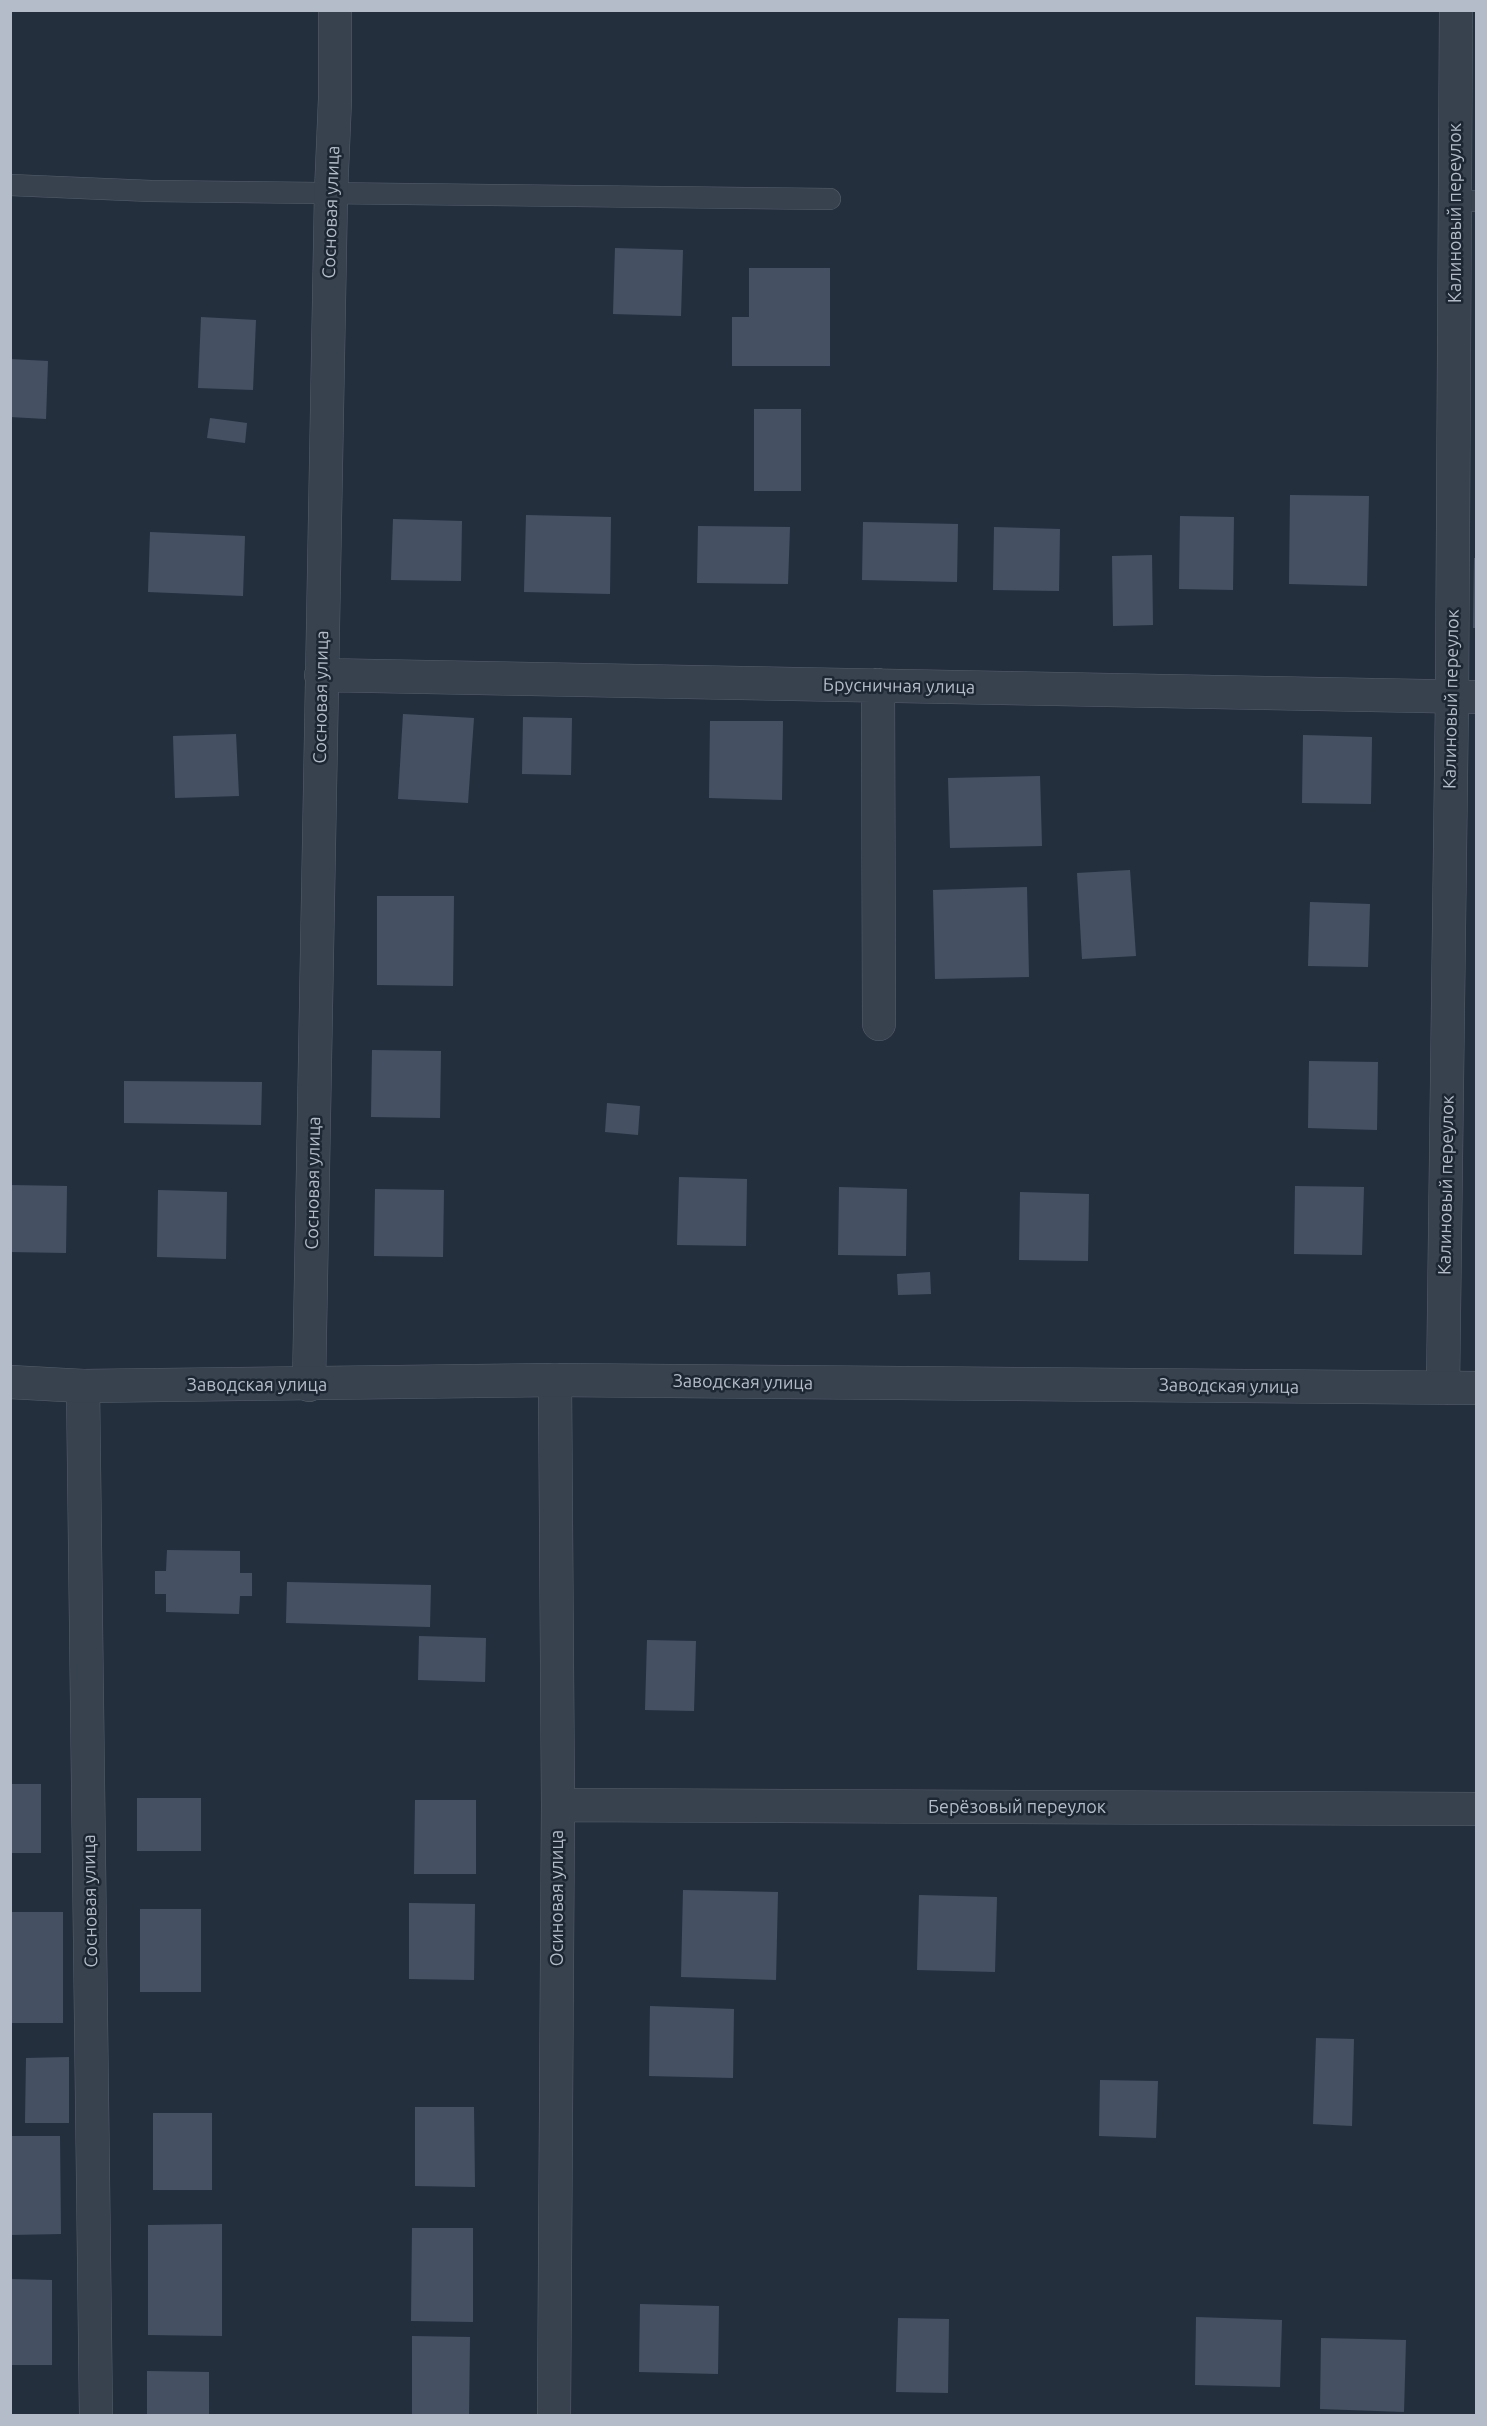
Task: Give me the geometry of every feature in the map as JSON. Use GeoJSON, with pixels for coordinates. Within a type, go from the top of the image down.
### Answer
{"type":"FeatureCollection","features":[{"type":"Feature","properties":{"kind":"street","name":"Сосновая улица"},"geometry":{"type":"LineString","coordinates":[[309,1384],[335,10]]}},
{"type":"Feature","properties":{"kind":"street","name":"Калиновый переулок"},"geometry":{"type":"LineString","coordinates":[[1443,1388],[1464,697],[1466,201],[1456,10]]}},
{"type":"Feature","properties":{"kind":"street","name":"Брусничная улица"},"geometry":{"type":"LineString","coordinates":[[321,675],[1464,697]]}},
{"type":"Feature","properties":{"kind":"street"},"geometry":{"type":"LineString","coordinates":[[878,685],[879,1024]]}},
{"type":"Feature","properties":{"kind":"street","name":"Заводская улица"},"geometry":{"type":"LineString","coordinates":[[10,1382],[83,1386],[555,1380],[1476,1388]]}},
{"type":"Feature","properties":{"kind":"street","name":"Осиновая улица"},"geometry":{"type":"LineString","coordinates":[[554,2415],[558,1804],[555,1380]]}},
{"type":"Feature","properties":{"kind":"street","name":"Сосновая улица"},"geometry":{"type":"LineString","coordinates":[[83,1386],[96,2415]]}},
{"type":"Feature","properties":{"kind":"street","name":"Берёзовый переулок"},"geometry":{"type":"LineString","coordinates":[[558,1804],[1476,1809]]}},
{"type":"Feature","properties":{"kind":"lane"},"geometry":{"type":"LineString","coordinates":[[10,185],[151,191],[830,199]]}},
{"type":"Feature","properties":{"kind":"building"},"geometry":{"type":"Polygon","coordinates":[[[615,248],[683,250],[681,316],[613,314],[615,248]]]}},
{"type":"Feature","properties":{"kind":"building"},"geometry":{"type":"Polygon","coordinates":[[[749,268],[830,268],[830,366],[732,366],[732,317],[749,317],[749,268]]]}},
{"type":"Feature","properties":{"kind":"building"},"geometry":{"type":"Polygon","coordinates":[[[201,317],[256,320],[253,390],[198,388],[201,317]]]}},
{"type":"Feature","properties":{"kind":"building"},"geometry":{"type":"Polygon","coordinates":[[[10,359],[48,361],[46,419],[10,417],[10,359]]]}},
{"type":"Feature","properties":{"kind":"building"},"geometry":{"type":"Polygon","coordinates":[[[754,409],[801,409],[801,491],[754,491],[754,409]]]}},
{"type":"Feature","properties":{"kind":"building"},"geometry":{"type":"Polygon","coordinates":[[[210,418],[247,423],[245,443],[207,438],[210,418]]]}},
{"type":"Feature","properties":{"kind":"building"},"geometry":{"type":"Polygon","coordinates":[[[1290,495],[1369,496],[1367,586],[1289,584],[1290,495]]]}},
{"type":"Feature","properties":{"kind":"building"},"geometry":{"type":"Polygon","coordinates":[[[526,515],[611,517],[610,594],[524,592],[526,515]]]}},
{"type":"Feature","properties":{"kind":"building"},"geometry":{"type":"Polygon","coordinates":[[[1180,516],[1234,517],[1233,590],[1179,589],[1180,516]]]}},
{"type":"Feature","properties":{"kind":"building"},"geometry":{"type":"Polygon","coordinates":[[[393,519],[462,521],[461,581],[391,580],[393,519]]]}},
{"type":"Feature","properties":{"kind":"building"},"geometry":{"type":"Polygon","coordinates":[[[863,522],[958,524],[957,582],[862,580],[863,522]]]}},
{"type":"Feature","properties":{"kind":"building"},"geometry":{"type":"Polygon","coordinates":[[[698,526],[790,527],[788,584],[697,583],[698,526]]]}},
{"type":"Feature","properties":{"kind":"building"},"geometry":{"type":"Polygon","coordinates":[[[994,527],[1060,529],[1059,591],[993,590],[994,527]]]}},
{"type":"Feature","properties":{"kind":"building"},"geometry":{"type":"Polygon","coordinates":[[[150,532],[245,536],[243,596],[148,592],[150,532]]]}},
{"type":"Feature","properties":{"kind":"building"},"geometry":{"type":"Polygon","coordinates":[[[1152,555],[1153,625],[1113,626],[1112,556],[1152,555]]]}},
{"type":"Feature","properties":{"kind":"building"},"geometry":{"type":"Polygon","coordinates":[[[1474,558],[1476,558],[1476,628],[1473,628],[1474,558]]]}},
{"type":"Feature","properties":{"kind":"building"},"geometry":{"type":"Polygon","coordinates":[[[403,714],[474,718],[468,803],[398,799],[403,714]]]}},
{"type":"Feature","properties":{"kind":"building"},"geometry":{"type":"Polygon","coordinates":[[[523,717],[572,718],[571,775],[522,774],[523,717]]]}},
{"type":"Feature","properties":{"kind":"building"},"geometry":{"type":"Polygon","coordinates":[[[710,721],[783,721],[782,800],[709,798],[710,721]]]}},
{"type":"Feature","properties":{"kind":"building"},"geometry":{"type":"Polygon","coordinates":[[[236,734],[239,796],[175,798],[173,736],[236,734]]]}},
{"type":"Feature","properties":{"kind":"building"},"geometry":{"type":"Polygon","coordinates":[[[1303,735],[1372,737],[1371,804],[1302,803],[1303,735]]]}},
{"type":"Feature","properties":{"kind":"building"},"geometry":{"type":"Polygon","coordinates":[[[1040,776],[1042,846],[950,848],[948,778],[1040,776]]]}},
{"type":"Feature","properties":{"kind":"building"},"geometry":{"type":"Polygon","coordinates":[[[1130,870],[1136,956],[1082,959],[1077,873],[1130,870]]]}},
{"type":"Feature","properties":{"kind":"building"},"geometry":{"type":"Polygon","coordinates":[[[1027,887],[1029,977],[935,979],[933,890],[1027,887]]]}},
{"type":"Feature","properties":{"kind":"building"},"geometry":{"type":"Polygon","coordinates":[[[377,896],[454,896],[453,986],[377,985],[377,896]]]}},
{"type":"Feature","properties":{"kind":"building"},"geometry":{"type":"Polygon","coordinates":[[[1310,902],[1370,904],[1368,967],[1308,966],[1310,902]]]}},
{"type":"Feature","properties":{"kind":"building"},"geometry":{"type":"Polygon","coordinates":[[[372,1050],[441,1051],[440,1118],[371,1117],[372,1050]]]}},
{"type":"Feature","properties":{"kind":"building"},"geometry":{"type":"Polygon","coordinates":[[[1309,1061],[1378,1062],[1377,1130],[1308,1128],[1309,1061]]]}},
{"type":"Feature","properties":{"kind":"building"},"geometry":{"type":"Polygon","coordinates":[[[124,1081],[262,1082],[261,1125],[124,1123],[124,1081]]]}},
{"type":"Feature","properties":{"kind":"building"},"geometry":{"type":"Polygon","coordinates":[[[607,1103],[640,1106],[638,1135],[605,1132],[607,1103]]]}},
{"type":"Feature","properties":{"kind":"building"},"geometry":{"type":"Polygon","coordinates":[[[679,1177],[747,1179],[746,1246],[677,1245],[679,1177]]]}},
{"type":"Feature","properties":{"kind":"building"},"geometry":{"type":"Polygon","coordinates":[[[10,1185],[67,1186],[66,1253],[10,1252],[10,1185]]]}},
{"type":"Feature","properties":{"kind":"building"},"geometry":{"type":"Polygon","coordinates":[[[1295,1186],[1364,1187],[1362,1255],[1294,1254],[1295,1186]]]}},
{"type":"Feature","properties":{"kind":"building"},"geometry":{"type":"Polygon","coordinates":[[[839,1187],[907,1189],[906,1256],[838,1255],[839,1187]]]}},
{"type":"Feature","properties":{"kind":"building"},"geometry":{"type":"Polygon","coordinates":[[[375,1189],[444,1190],[443,1257],[374,1256],[375,1189]]]}},
{"type":"Feature","properties":{"kind":"building"},"geometry":{"type":"Polygon","coordinates":[[[158,1190],[227,1192],[226,1259],[157,1257],[158,1190]]]}},
{"type":"Feature","properties":{"kind":"building"},"geometry":{"type":"Polygon","coordinates":[[[1020,1192],[1089,1194],[1088,1261],[1019,1260],[1020,1192]]]}},
{"type":"Feature","properties":{"kind":"building"},"geometry":{"type":"Polygon","coordinates":[[[930,1272],[931,1294],[898,1295],[897,1274],[930,1272]]]}},
{"type":"Feature","properties":{"kind":"building"},"geometry":{"type":"Polygon","coordinates":[[[167,1550],[240,1551],[240,1573],[252,1573],[252,1596],[240,1596],[239,1614],[166,1612],[166,1594],[155,1594],[155,1571],[166,1571],[167,1550]]]}},
{"type":"Feature","properties":{"kind":"building"},"geometry":{"type":"Polygon","coordinates":[[[287,1582],[431,1585],[430,1627],[286,1623],[287,1582]]]}},
{"type":"Feature","properties":{"kind":"building"},"geometry":{"type":"Polygon","coordinates":[[[419,1636],[486,1638],[485,1682],[418,1680],[419,1636]]]}},
{"type":"Feature","properties":{"kind":"building"},"geometry":{"type":"Polygon","coordinates":[[[647,1640],[696,1641],[694,1711],[645,1710],[647,1640]]]}},
{"type":"Feature","properties":{"kind":"building"},"geometry":{"type":"Polygon","coordinates":[[[10,1784],[41,1784],[41,1853],[10,1853],[10,1784]]]}},
{"type":"Feature","properties":{"kind":"building"},"geometry":{"type":"Polygon","coordinates":[[[137,1798],[201,1798],[201,1851],[137,1851],[137,1798]]]}},
{"type":"Feature","properties":{"kind":"building"},"geometry":{"type":"Polygon","coordinates":[[[415,1800],[476,1800],[476,1874],[414,1874],[415,1800]]]}},
{"type":"Feature","properties":{"kind":"building"},"geometry":{"type":"Polygon","coordinates":[[[683,1890],[778,1892],[776,1980],[681,1977],[683,1890]]]}},
{"type":"Feature","properties":{"kind":"building"},"geometry":{"type":"Polygon","coordinates":[[[919,1895],[997,1897],[995,1972],[917,1970],[919,1895]]]}},
{"type":"Feature","properties":{"kind":"building"},"geometry":{"type":"Polygon","coordinates":[[[409,1903],[475,1904],[474,1980],[409,1979],[409,1903]]]}},
{"type":"Feature","properties":{"kind":"building"},"geometry":{"type":"Polygon","coordinates":[[[140,1909],[201,1909],[201,1992],[140,1992],[140,1909]]]}},
{"type":"Feature","properties":{"kind":"building"},"geometry":{"type":"Polygon","coordinates":[[[10,1912],[63,1912],[63,2023],[10,2023],[10,1912]]]}},
{"type":"Feature","properties":{"kind":"building"},"geometry":{"type":"Polygon","coordinates":[[[650,2006],[734,2009],[733,2078],[649,2076],[650,2006]]]}},
{"type":"Feature","properties":{"kind":"building"},"geometry":{"type":"Polygon","coordinates":[[[1316,2038],[1354,2039],[1352,2126],[1313,2124],[1316,2038]]]}},
{"type":"Feature","properties":{"kind":"building"},"geometry":{"type":"Polygon","coordinates":[[[69,2057],[69,2123],[25,2123],[26,2058],[69,2057]]]}},
{"type":"Feature","properties":{"kind":"building"},"geometry":{"type":"Polygon","coordinates":[[[1100,2080],[1158,2081],[1156,2138],[1099,2136],[1100,2080]]]}},
{"type":"Feature","properties":{"kind":"building"},"geometry":{"type":"Polygon","coordinates":[[[415,2107],[474,2107],[475,2187],[415,2186],[415,2107]]]}},
{"type":"Feature","properties":{"kind":"building"},"geometry":{"type":"Polygon","coordinates":[[[153,2113],[212,2113],[212,2190],[153,2190],[153,2113]]]}},
{"type":"Feature","properties":{"kind":"building"},"geometry":{"type":"Polygon","coordinates":[[[10,2136],[60,2136],[61,2234],[10,2235],[10,2136]]]}},
{"type":"Feature","properties":{"kind":"building"},"geometry":{"type":"Polygon","coordinates":[[[222,2224],[222,2336],[148,2335],[148,2225],[222,2224]]]}},
{"type":"Feature","properties":{"kind":"building"},"geometry":{"type":"Polygon","coordinates":[[[412,2228],[473,2228],[473,2322],[411,2321],[412,2228]]]}},
{"type":"Feature","properties":{"kind":"building"},"geometry":{"type":"Polygon","coordinates":[[[10,2279],[52,2280],[52,2365],[10,2365],[10,2279]]]}},
{"type":"Feature","properties":{"kind":"building"},"geometry":{"type":"Polygon","coordinates":[[[640,2304],[719,2306],[718,2374],[639,2372],[640,2304]]]}},
{"type":"Feature","properties":{"kind":"building"},"geometry":{"type":"Polygon","coordinates":[[[1196,2317],[1282,2320],[1280,2387],[1195,2385],[1196,2317]]]}},
{"type":"Feature","properties":{"kind":"building"},"geometry":{"type":"Polygon","coordinates":[[[898,2318],[949,2319],[948,2393],[896,2392],[898,2318]]]}},
{"type":"Feature","properties":{"kind":"building"},"geometry":{"type":"Polygon","coordinates":[[[412,2336],[470,2337],[469,2416],[412,2416],[412,2336]]]}},
{"type":"Feature","properties":{"kind":"building"},"geometry":{"type":"Polygon","coordinates":[[[1321,2338],[1406,2340],[1404,2412],[1320,2409],[1321,2338]]]}},
{"type":"Feature","properties":{"kind":"building"},"geometry":{"type":"Polygon","coordinates":[[[147,2371],[209,2372],[209,2416],[147,2416],[147,2371]]]}}]}
